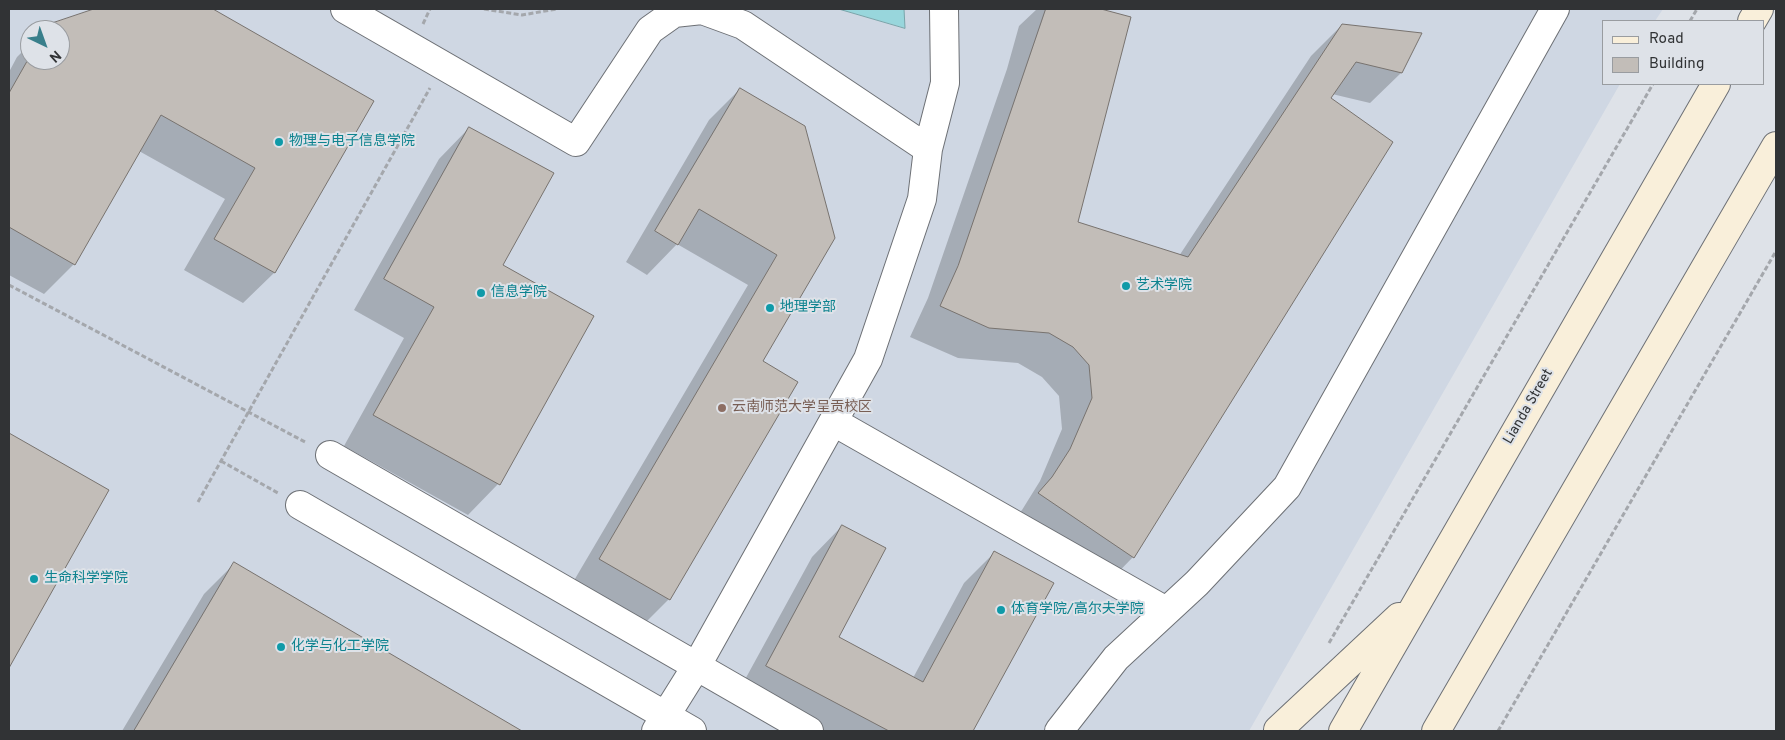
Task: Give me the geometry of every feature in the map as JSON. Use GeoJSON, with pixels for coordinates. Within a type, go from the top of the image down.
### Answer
{"type":"FeatureCollection","features":[{"type":"Feature","properties":{"kind":"main road"},"geometry":{"type":"LineString","coordinates":[[1753,20],[1759,9]]}},
{"type":"Feature","properties":{"kind":"main road","name":"Lianda Street"},"geometry":{"type":"LineString","coordinates":[[1343,731],[1715,85]]}},
{"type":"Feature","properties":{"kind":"main road"},"geometry":{"type":"LineString","coordinates":[[1436,731],[1776,146]]}},
{"type":"Feature","properties":{"kind":"main road"},"geometry":{"type":"LineString","coordinates":[[1278,730],[1420,598]]}},
{"type":"Feature","properties":{"kind":"street"},"geometry":{"type":"LineString","coordinates":[[344,9],[576,142],[650,30],[674,13],[702,10],[743,25],[928,149]]}},
{"type":"Feature","properties":{"kind":"street"},"geometry":{"type":"LineString","coordinates":[[661,724],[696,667],[834,422],[871,350],[922,199],[928,149],[945,82],[944,9]]}},
{"type":"Feature","properties":{"kind":"street"},"geometry":{"type":"LineString","coordinates":[[1058,731],[1116,658],[1197,582],[1287,487],[1555,9]]}},
{"type":"Feature","properties":{"kind":"street"},"geometry":{"type":"LineString","coordinates":[[834,422],[1166,611]]}},
{"type":"Feature","properties":{"kind":"street"},"geometry":{"type":"LineString","coordinates":[[330,455],[810,731]]}},
{"type":"Feature","properties":{"kind":"street"},"geometry":{"type":"LineString","coordinates":[[300,505],[661,724],[692,731]]}},
{"type":"Feature","properties":{"kind":"path"},"geometry":{"type":"LineString","coordinates":[[484,9],[522,15],[557,9]]}},
{"type":"Feature","properties":{"kind":"path"},"geometry":{"type":"LineString","coordinates":[[1691,20],[1697,9]]}},
{"type":"Feature","properties":{"kind":"path"},"geometry":{"type":"LineString","coordinates":[[198,502],[443,65]]}},
{"type":"Feature","properties":{"kind":"path"},"geometry":{"type":"LineString","coordinates":[[1328,644],[1653,85]]}},
{"type":"Feature","properties":{"kind":"path"},"geometry":{"type":"LineString","coordinates":[[1498,731],[1776,252]]}},
{"type":"Feature","properties":{"kind":"path"},"geometry":{"type":"LineString","coordinates":[[9,285],[330,455]]}},
{"type":"Feature","properties":{"kind":"path"},"geometry":{"type":"LineString","coordinates":[[221,461],[300,505]]}},
{"type":"Feature","properties":{"kind":"shaded area","name":"云南师范大学呈贡校区"},"geometry":{"type":"Polygon","coordinates":[[[9,9],[1663,9],[1656,20],[1602,20],[1602,85],[1619,85],[1249,731],[9,731],[9,9]]]}},
{"type":"Feature","properties":{"kind":"water"},"geometry":{"type":"Polygon","coordinates":[[[839,9],[904,9],[905,28],[839,9]]]}},
{"type":"Feature","properties":{"kind":"building","name":"物理与电子信息学院"},"geometry":{"type":"Polygon","coordinates":[[[94,9],[213,9],[374,101],[275,273],[214,239],[255,168],[161,115],[75,265],[9,227],[9,93],[22,70],[70,70],[70,20],[62,20],[94,9]]]}},
{"type":"Feature","properties":{"kind":"building","name":"艺术学院"},"geometry":{"type":"Polygon","coordinates":[[[1046,9],[1101,9],[1131,17],[1078,222],[1188,257],[1342,24],[1422,33],[1402,73],[1356,62],[1331,98],[1393,142],[1134,558],[1038,493],[1052,477],[1070,449],[1092,398],[1089,365],[1073,347],[1049,333],[989,328],[940,306],[958,266],[1046,9]]]}},
{"type":"Feature","properties":{"kind":"building","name":"地理学部"},"geometry":{"type":"Polygon","coordinates":[[[740,88],[805,126],[835,238],[763,361],[798,382],[670,600],[599,559],[777,255],[699,209],[678,245],[655,231],[740,88]]]}},
{"type":"Feature","properties":{"kind":"building","name":"信息学院"},"geometry":{"type":"Polygon","coordinates":[[[469,127],[554,173],[503,265],[594,316],[500,485],[373,415],[434,307],[384,279],[469,127]]]}},
{"type":"Feature","properties":{"kind":"building","name":"生命科学学院"},"geometry":{"type":"Polygon","coordinates":[[[9,433],[109,490],[9,668],[9,433]]]}},
{"type":"Feature","properties":{"kind":"building","name":"体育学院/高尔夫学院"},"geometry":{"type":"Polygon","coordinates":[[[842,525],[886,548],[839,637],[923,682],[994,551],[1054,583],[973,731],[889,731],[766,666],[842,525]]]}},
{"type":"Feature","properties":{"kind":"building","name":"化学与化工学院"},"geometry":{"type":"Polygon","coordinates":[[[234,562],[522,731],[134,731],[234,562]]]}},
{"type":"Feature","properties":{"kind":"place","name":"物理与电子信息学院"},"geometry":{"type":"Point","coordinates":[279,142]}},
{"type":"Feature","properties":{"kind":"place","name":"艺术学院"},"geometry":{"type":"Point","coordinates":[1126,286]}},
{"type":"Feature","properties":{"kind":"place","name":"信息学院"},"geometry":{"type":"Point","coordinates":[481,293]}},
{"type":"Feature","properties":{"kind":"place","name":"地理学部"},"geometry":{"type":"Point","coordinates":[770,308]}},
{"type":"Feature","properties":{"kind":"place","name":"云南师范大学呈贡校区"},"geometry":{"type":"Point","coordinates":[722,408]}},
{"type":"Feature","properties":{"kind":"place","name":"生命科学学院"},"geometry":{"type":"Point","coordinates":[34,579]}},
{"type":"Feature","properties":{"kind":"place","name":"体育学院/高尔夫学院"},"geometry":{"type":"Point","coordinates":[1001,610]}},
{"type":"Feature","properties":{"kind":"place","name":"化学与化工学院"},"geometry":{"type":"Point","coordinates":[281,647]}}]}
